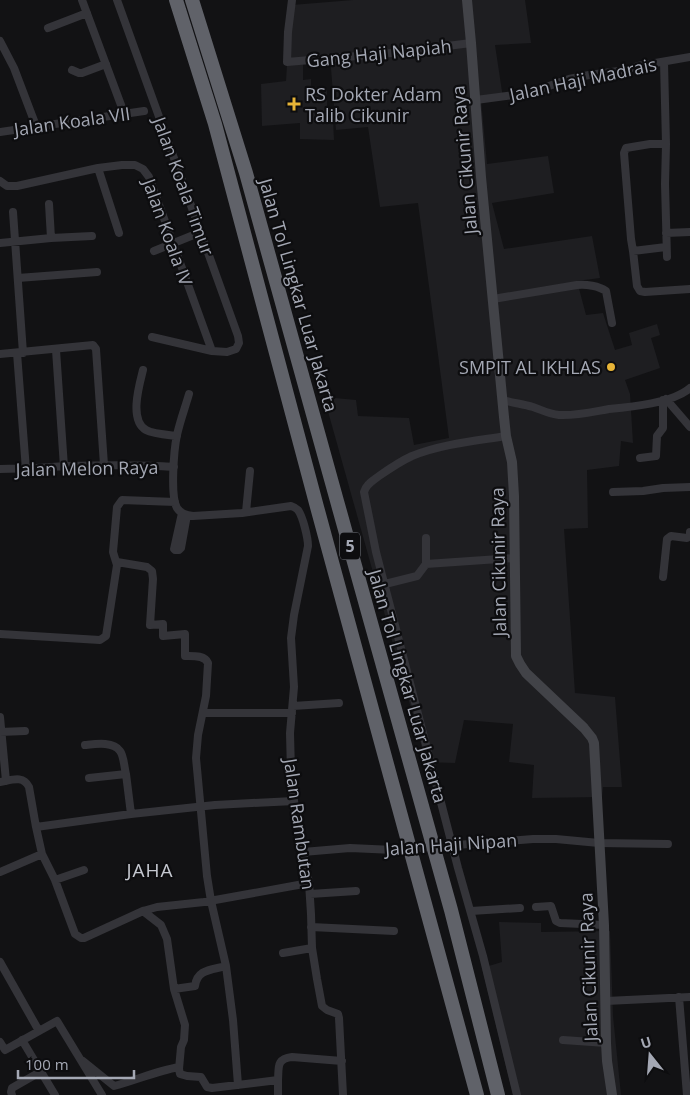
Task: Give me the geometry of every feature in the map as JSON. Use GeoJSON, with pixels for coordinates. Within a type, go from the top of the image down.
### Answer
{"type":"FeatureCollection","features":[{"type":"Feature","properties":{"kind":"highway","name":"Jalan Tol Lingkar Luar Jakarta"},"geometry":{"type":"LineString","coordinates":[[176,0],[215,124],[477,1095]]}},
{"type":"Feature","properties":{"kind":"highway","name":"Jalan Tol Lingkar Luar Jakarta"},"geometry":{"type":"LineString","coordinates":[[192,0],[246,173],[301,369],[451,910],[498,1095]]}},
{"type":"Feature","properties":{"kind":"street"},"geometry":{"type":"LineString","coordinates":[[82,0],[124,114]]}},
{"type":"Feature","properties":{"kind":"street","name":"Jalan Koala Timur"},"geometry":{"type":"LineString","coordinates":[[117,0],[238,336],[239,343],[236,349],[227,352],[212,351]]}},
{"type":"Feature","properties":{"kind":"street","name":"Gang Haji Napiah"},"geometry":{"type":"LineString","coordinates":[[292,0],[287,62],[392,53],[471,43]]}},
{"type":"Feature","properties":{"kind":"street","name":"Jalan Cikunir Raya"},"geometry":{"type":"LineString","coordinates":[[467,0],[502,400],[506,436],[512,462],[516,656],[526,673],[584,728],[592,738],[595,748],[604,925],[606,1043],[612,1095]]}},
{"type":"Feature","properties":{"kind":"street"},"geometry":{"type":"LineString","coordinates":[[48,28],[87,13]]}},
{"type":"Feature","properties":{"kind":"street"},"geometry":{"type":"LineString","coordinates":[[0,42],[14,68],[36,126]]}},
{"type":"Feature","properties":{"kind":"street","name":"Jalan Haji Madrais"},"geometry":{"type":"LineString","coordinates":[[476,100],[529,93],[570,79],[690,57]]}},
{"type":"Feature","properties":{"kind":"street"},"geometry":{"type":"LineString","coordinates":[[664,62],[667,257]]}},
{"type":"Feature","properties":{"kind":"street"},"geometry":{"type":"LineString","coordinates":[[72,70],[82,73],[106,64]]}},
{"type":"Feature","properties":{"kind":"street","name":"Jalan Koala VII"},"geometry":{"type":"LineString","coordinates":[[0,132],[144,111]]}},
{"type":"Feature","properties":{"kind":"street"},"geometry":{"type":"LineString","coordinates":[[666,144],[632,146],[624,150],[638,286],[640,291],[645,292],[690,289]]}},
{"type":"Feature","properties":{"kind":"street","name":"Jalan Koala IV"},"geometry":{"type":"LineString","coordinates":[[0,181],[7,186],[17,186],[98,168],[136,165],[143,169],[149,177],[212,351]]}},
{"type":"Feature","properties":{"kind":"street"},"geometry":{"type":"LineString","coordinates":[[98,168],[119,233]]}},
{"type":"Feature","properties":{"kind":"street"},"geometry":{"type":"LineString","coordinates":[[49,204],[52,238]]}},
{"type":"Feature","properties":{"kind":"street"},"geometry":{"type":"LineString","coordinates":[[13,212],[18,278],[26,470]]}},
{"type":"Feature","properties":{"kind":"street"},"geometry":{"type":"LineString","coordinates":[[154,251],[201,232]]}},
{"type":"Feature","properties":{"kind":"street"},"geometry":{"type":"LineString","coordinates":[[666,233],[690,232]]}},
{"type":"Feature","properties":{"kind":"street"},"geometry":{"type":"LineString","coordinates":[[0,243],[92,236]]}},
{"type":"Feature","properties":{"kind":"street"},"geometry":{"type":"LineString","coordinates":[[633,251],[666,247]]}},
{"type":"Feature","properties":{"kind":"street"},"geometry":{"type":"LineString","coordinates":[[18,278],[97,272]]}},
{"type":"Feature","properties":{"kind":"street"},"geometry":{"type":"LineString","coordinates":[[493,299],[577,285],[603,289],[606,291],[612,323]]}},
{"type":"Feature","properties":{"kind":"street"},"geometry":{"type":"LineString","coordinates":[[152,337],[212,351]]}},
{"type":"Feature","properties":{"kind":"street"},"geometry":{"type":"LineString","coordinates":[[0,354],[93,346],[96,349],[104,465]]}},
{"type":"Feature","properties":{"kind":"street"},"geometry":{"type":"LineString","coordinates":[[56,350],[64,466]]}},
{"type":"Feature","properties":{"kind":"street"},"geometry":{"type":"LineString","coordinates":[[143,370],[137,396],[137,415],[140,424],[147,431],[177,436]]}},
{"type":"Feature","properties":{"kind":"street"},"geometry":{"type":"LineString","coordinates":[[502,400],[531,406],[559,415],[580,414],[631,407],[665,399],[685,392],[690,388]]}},
{"type":"Feature","properties":{"kind":"street"},"geometry":{"type":"LineString","coordinates":[[189,394],[177,436],[173,492],[177,508],[184,514],[246,512],[250,471]]}},
{"type":"Feature","properties":{"kind":"street"},"geometry":{"type":"LineString","coordinates":[[665,399],[690,427]]}},
{"type":"Feature","properties":{"kind":"street"},"geometry":{"type":"LineString","coordinates":[[640,458],[656,456],[657,436],[663,428],[665,399]]}},
{"type":"Feature","properties":{"kind":"street"},"geometry":{"type":"LineString","coordinates":[[506,436],[452,445],[411,457],[388,470],[365,487],[364,492],[449,845],[471,910],[517,1095]]}},
{"type":"Feature","properties":{"kind":"street","name":"Jalan Melon Raya"},"geometry":{"type":"LineString","coordinates":[[0,469],[26,470],[64,466],[104,465],[174,467]]}},
{"type":"Feature","properties":{"kind":"street"},"geometry":{"type":"LineString","coordinates":[[612,492],[690,487]]}},
{"type":"Feature","properties":{"kind":"street"},"geometry":{"type":"LineString","coordinates":[[0,634],[103,639],[106,636],[117,562],[113,552],[117,507],[122,500],[174,502]]}},
{"type":"Feature","properties":{"kind":"street","name":"Jalan Rambutan"},"geometry":{"type":"LineString","coordinates":[[246,512],[291,506],[300,514],[308,542],[292,629],[291,645],[294,687],[290,753],[294,802],[309,883],[312,948],[322,1006],[338,1014],[340,1018],[344,1095]]}},
{"type":"Feature","properties":{"kind":"street"},"geometry":{"type":"LineString","coordinates":[[663,577],[668,539],[671,536],[689,537]]}},
{"type":"Feature","properties":{"kind":"street"},"geometry":{"type":"LineString","coordinates":[[385,584],[417,576],[426,564],[426,538]]}},
{"type":"Feature","properties":{"kind":"street"},"geometry":{"type":"LineString","coordinates":[[426,564],[515,558]]}},
{"type":"Feature","properties":{"kind":"street"},"geometry":{"type":"LineString","coordinates":[[117,562],[146,567],[152,571],[150,625],[163,624],[163,636],[185,634],[185,656],[204,657],[208,663],[206,696],[196,752],[206,866],[211,901],[226,966],[233,1020],[238,1085]]}},
{"type":"Feature","properties":{"kind":"street"},"geometry":{"type":"LineString","coordinates":[[203,713],[293,709],[339,703]]}},
{"type":"Feature","properties":{"kind":"street"},"geometry":{"type":"LineString","coordinates":[[0,717],[3,781],[21,779],[25,780],[28,784],[42,854],[55,880],[76,934],[81,938],[143,911],[309,883]]}},
{"type":"Feature","properties":{"kind":"street"},"geometry":{"type":"LineString","coordinates":[[1,732],[25,731]]}},
{"type":"Feature","properties":{"kind":"street"},"geometry":{"type":"LineString","coordinates":[[85,745],[107,744],[120,750],[126,774],[131,814]]}},
{"type":"Feature","properties":{"kind":"street"},"geometry":{"type":"LineString","coordinates":[[89,778],[126,774]]}},
{"type":"Feature","properties":{"kind":"street"},"geometry":{"type":"LineString","coordinates":[[36,827],[200,807],[252,802],[294,802]]}},
{"type":"Feature","properties":{"kind":"street","name":"Jalan Haji Nipan"},"geometry":{"type":"LineString","coordinates":[[303,852],[350,848],[394,850],[534,839],[599,843],[668,844]]}},
{"type":"Feature","properties":{"kind":"street"},"geometry":{"type":"LineString","coordinates":[[0,872],[42,854]]}},
{"type":"Feature","properties":{"kind":"street"},"geometry":{"type":"LineString","coordinates":[[55,880],[84,870]]}},
{"type":"Feature","properties":{"kind":"street"},"geometry":{"type":"LineString","coordinates":[[310,894],[356,891]]}},
{"type":"Feature","properties":{"kind":"street"},"geometry":{"type":"LineString","coordinates":[[536,907],[551,906],[556,921],[560,923],[604,925]]}},
{"type":"Feature","properties":{"kind":"street"},"geometry":{"type":"LineString","coordinates":[[471,910],[520,908]]}},
{"type":"Feature","properties":{"kind":"street"},"geometry":{"type":"LineString","coordinates":[[143,911],[161,925],[167,939],[174,989],[186,1030],[181,1047],[180,1074],[201,1077],[207,1087],[228,1091],[238,1085],[278,1080]]}},
{"type":"Feature","properties":{"kind":"street"},"geometry":{"type":"LineString","coordinates":[[311,928],[394,931]]}},
{"type":"Feature","properties":{"kind":"street"},"geometry":{"type":"LineString","coordinates":[[283,953],[312,948]]}},
{"type":"Feature","properties":{"kind":"street"},"geometry":{"type":"LineString","coordinates":[[0,962],[39,1031]]}},
{"type":"Feature","properties":{"kind":"street"},"geometry":{"type":"LineString","coordinates":[[174,989],[196,986],[196,978],[201,973],[226,966]]}},
{"type":"Feature","properties":{"kind":"street"},"geometry":{"type":"LineString","coordinates":[[679,997],[687,1095]]}},
{"type":"Feature","properties":{"kind":"street"},"geometry":{"type":"LineString","coordinates":[[606,1001],[690,997]]}},
{"type":"Feature","properties":{"kind":"street"},"geometry":{"type":"LineString","coordinates":[[0,1042],[2,1051],[57,1021],[102,1095]]}},
{"type":"Feature","properties":{"kind":"street"},"geometry":{"type":"LineString","coordinates":[[22,1040],[54,1095]]}},
{"type":"Feature","properties":{"kind":"street"},"geometry":{"type":"LineString","coordinates":[[563,1040],[606,1043]]}},
{"type":"Feature","properties":{"kind":"street"},"geometry":{"type":"LineString","coordinates":[[78,1056],[114,1086],[179,1066]]}},
{"type":"Feature","properties":{"kind":"street"},"geometry":{"type":"LineString","coordinates":[[278,1095],[280,1060],[292,1057],[342,1061]]}},
{"type":"Feature","properties":{"kind":"street"},"geometry":{"type":"LineString","coordinates":[[12,1095],[10,1092],[12,1088],[40,1072]]}},
{"type":"Feature","properties":{"kind":"shaded area"},"geometry":{"type":"Polygon","coordinates":[[[353,0],[525,0],[531,43],[495,45],[503,98],[481,100],[487,164],[548,156],[554,193],[492,203],[504,249],[592,236],[600,278],[577,281],[586,315],[603,313],[615,350],[632,345],[629,333],[657,324],[660,335],[651,338],[660,368],[625,380],[630,394],[633,443],[621,441],[619,466],[587,470],[588,528],[564,529],[575,693],[615,697],[622,787],[603,787],[602,797],[532,798],[534,765],[509,762],[513,724],[464,720],[455,763],[426,762],[324,397],[356,400],[358,416],[409,418],[414,445],[449,438],[418,203],[380,207],[368,127],[336,130],[330,56],[288,60],[292,5],[353,0]]]}},
{"type":"Feature","properties":{"kind":"shaded area","name":"RS Dokter Adam Talib Cikunir"},"geometry":{"type":"Polygon","coordinates":[[[303,64],[303,80],[311,79],[311,87],[327,88],[327,120],[333,120],[334,140],[300,139],[300,123],[262,126],[261,84],[286,81],[287,65],[303,64]]]}},
{"type":"Feature","properties":{"kind":"shaded area"},"geometry":{"type":"Polygon","coordinates":[[[499,922],[541,923],[541,932],[610,931],[613,1016],[621,1095],[513,1095],[482,968],[502,962],[499,922]]]}},
{"type":"Feature","properties":{"kind":"place","name":"RS Dokter Adam Talib Cikunir"},"geometry":{"type":"Point","coordinates":[294,104]}},
{"type":"Feature","properties":{"kind":"place","name":"SMPIT AL IKHLAS"},"geometry":{"type":"Point","coordinates":[611,367]}},
{"type":"Feature","properties":{"kind":"district","name":"JAHA"},"geometry":{"type":"Point","coordinates":[150,870]}}]}
